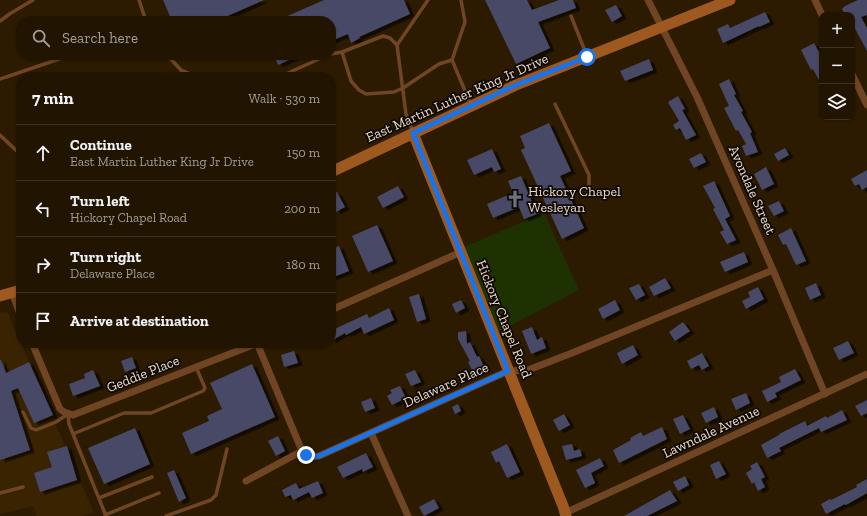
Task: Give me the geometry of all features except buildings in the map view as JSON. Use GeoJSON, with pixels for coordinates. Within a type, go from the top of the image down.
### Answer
{"type":"FeatureCollection","features":[{"type":"Feature","properties":{"kind":"main road","name":"East Martin Luther King Jr Drive"},"geometry":{"type":"LineString","coordinates":[[336,170],[516,85],[723,1]]}},
{"type":"Feature","properties":{"kind":"main road","name":"Hickory Chapel Road"},"geometry":{"type":"LineString","coordinates":[[413,133],[566,514]]}},
{"type":"Feature","properties":{"kind":"main road"},"geometry":{"type":"LineString","coordinates":[[0,296],[16,291]]}},
{"type":"Feature","properties":{"kind":"street","name":"Avondale Street"},"geometry":{"type":"LineString","coordinates":[[648,0],[697,96],[825,394]]}},
{"type":"Feature","properties":{"kind":"street"},"geometry":{"type":"LineString","coordinates":[[815,0],[821,12]]}},
{"type":"Feature","properties":{"kind":"street"},"geometry":{"type":"LineString","coordinates":[[855,80],[867,105]]}},
{"type":"Feature","properties":{"kind":"street"},"geometry":{"type":"LineString","coordinates":[[336,308],[461,252]]}},
{"type":"Feature","properties":{"kind":"street","name":"Delaware Place"},"geometry":{"type":"LineString","coordinates":[[302,451],[306,455],[312,457],[319,456],[508,371],[528,370],[565,356],[773,270]]}},
{"type":"Feature","properties":{"kind":"street"},"geometry":{"type":"LineString","coordinates":[[34,348],[60,409],[68,414]]}},
{"type":"Feature","properties":{"kind":"street","name":"Geddie Place"},"geometry":{"type":"LineString","coordinates":[[68,414],[78,414],[244,348]]}},
{"type":"Feature","properties":{"kind":"street"},"geometry":{"type":"LineString","coordinates":[[246,481],[302,451],[259,348]]}},
{"type":"Feature","properties":{"kind":"street","name":"Lawndale Avenue"},"geometry":{"type":"LineString","coordinates":[[566,514],[867,374]]}},
{"type":"Feature","properties":{"kind":"street"},"geometry":{"type":"LineString","coordinates":[[371,433],[408,516]]}},
{"type":"Feature","properties":{"kind":"lane"},"geometry":{"type":"LineString","coordinates":[[0,21],[33,0]]}},
{"type":"Feature","properties":{"kind":"lane"},"geometry":{"type":"LineString","coordinates":[[139,0],[144,16]]}},
{"type":"Feature","properties":{"kind":"lane"},"geometry":{"type":"LineString","coordinates":[[397,44],[428,0]]}},
{"type":"Feature","properties":{"kind":"lane"},"geometry":{"type":"LineString","coordinates":[[461,0],[465,22],[452,60],[472,106]]}},
{"type":"Feature","properties":{"kind":"lane"},"geometry":{"type":"LineString","coordinates":[[571,16],[587,57]]}},
{"type":"Feature","properties":{"kind":"lane"},"geometry":{"type":"LineString","coordinates":[[336,54],[383,36],[390,38],[397,44],[406,114],[413,133]]}},
{"type":"Feature","properties":{"kind":"lane"},"geometry":{"type":"LineString","coordinates":[[342,52],[351,81],[358,90],[366,94],[394,92],[403,88],[439,64],[452,60]]}},
{"type":"Feature","properties":{"kind":"lane"},"geometry":{"type":"LineString","coordinates":[[21,72],[56,60]]}},
{"type":"Feature","properties":{"kind":"lane"},"geometry":{"type":"LineString","coordinates":[[172,60],[181,70],[186,72]]}},
{"type":"Feature","properties":{"kind":"lane"},"geometry":{"type":"LineString","coordinates":[[291,72],[318,60]]}},
{"type":"Feature","properties":{"kind":"lane"},"geometry":{"type":"LineString","coordinates":[[0,79],[16,74]]}},
{"type":"Feature","properties":{"kind":"lane"},"geometry":{"type":"LineString","coordinates":[[556,104],[589,175],[589,185],[586,195]]}},
{"type":"Feature","properties":{"kind":"lane"},"geometry":{"type":"LineString","coordinates":[[0,135],[16,150]]}},
{"type":"Feature","properties":{"kind":"lane"},"geometry":{"type":"LineString","coordinates":[[73,434],[124,413],[151,413],[203,391],[205,388],[196,367]]}},
{"type":"Feature","properties":{"kind":"lane"},"geometry":{"type":"LineString","coordinates":[[23,412],[31,428],[36,430],[56,422],[68,414],[69,424],[106,515],[159,493]]}},
{"type":"Feature","properties":{"kind":"lane"},"geometry":{"type":"LineString","coordinates":[[166,516],[211,500],[216,495],[227,448]]}},
{"type":"Feature","properties":{"kind":"lane"},"geometry":{"type":"LineString","coordinates":[[99,498],[152,477]]}},
{"type":"Feature","properties":{"kind":"lane"},"geometry":{"type":"LineString","coordinates":[[0,493],[23,487]]}},
{"type":"Feature","properties":{"kind":"shaded area"},"geometry":{"type":"Polygon","coordinates":[[[7,311],[16,332],[16,348],[23,348],[94,513],[81,516],[36,516],[34,506],[0,514],[0,313],[7,311]]]}},
{"type":"Feature","properties":{"kind":"green space"},"geometry":{"type":"Polygon","coordinates":[[[544,213],[579,290],[498,332],[464,247],[544,213]]]}},
{"type":"Feature","properties":{"kind":"place","name":"Hickory Chapel Wesleyan"},"geometry":{"type":"Point","coordinates":[515,199]}},
{"type":"Feature","properties":{"kind":"route"},"geometry":{"type":"LineString","coordinates":[[306,455],[312,457],[319,456],[508,371],[413,133],[516,85],[587,57]]}}]}
